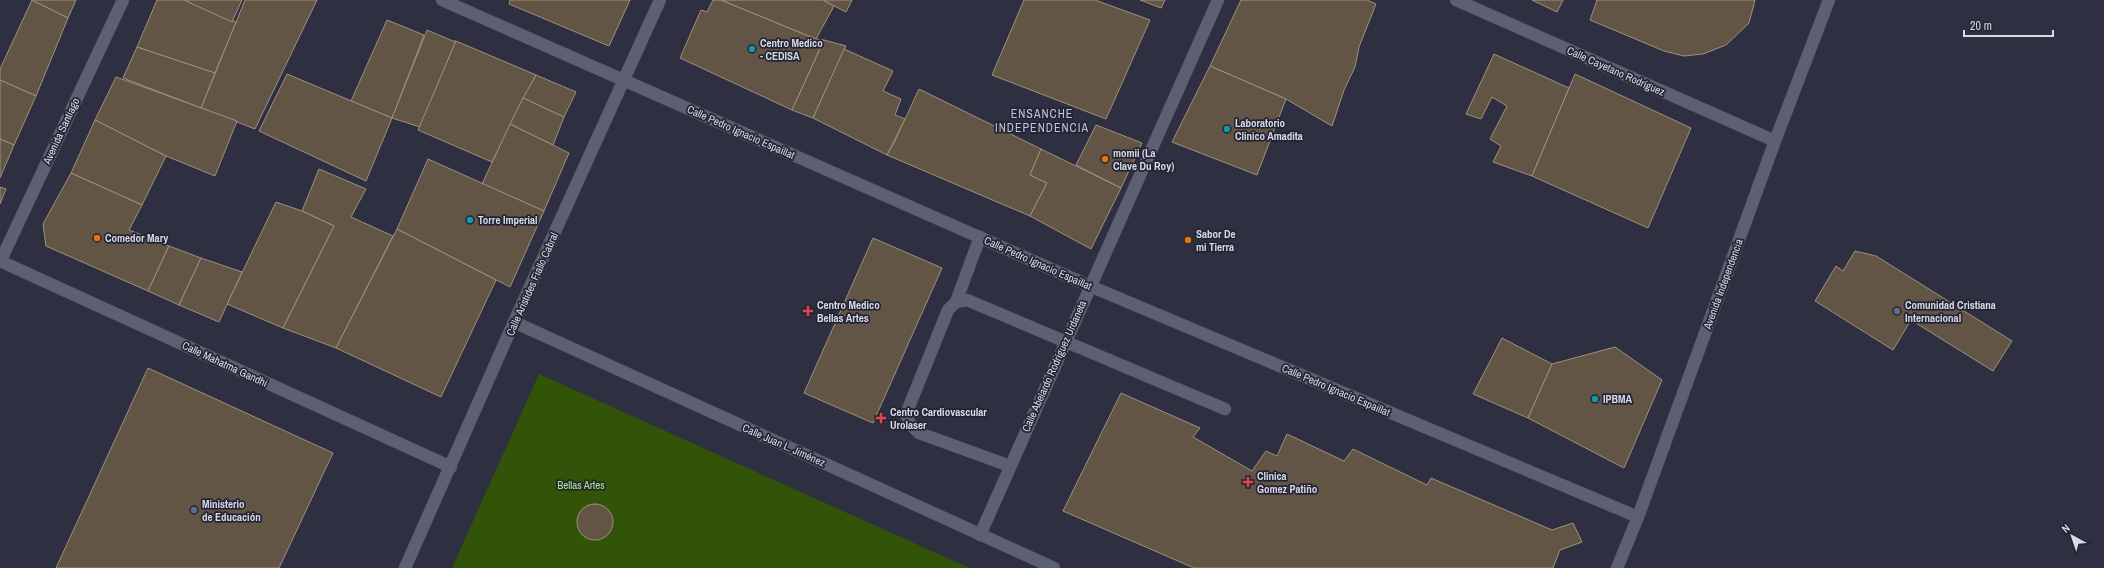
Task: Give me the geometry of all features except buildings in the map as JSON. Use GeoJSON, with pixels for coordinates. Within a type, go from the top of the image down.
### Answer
{"type":"FeatureCollection","features":[{"type":"Feature","properties":{"kind":"street","name":"Avenida Santiago"},"geometry":{"type":"LineString","coordinates":[[0,261],[123,0]]}},
{"type":"Feature","properties":{"kind":"street","name":"Calle Pedro Ignacio Espaillat"},"geometry":{"type":"LineString","coordinates":[[442,0],[1090,286],[1638,517]]}},
{"type":"Feature","properties":{"kind":"street","name":"Calle Arístides Fiallo Cabral"},"geometry":{"type":"LineString","coordinates":[[405,568],[514,322],[660,0]]}},
{"type":"Feature","properties":{"kind":"street","name":"Calle Abelardo Rodríguez Urdaneta"},"geometry":{"type":"LineString","coordinates":[[980,535],[1218,0]]}},
{"type":"Feature","properties":{"kind":"street","name":"Calle Cayetano Rodríguez"},"geometry":{"type":"LineString","coordinates":[[1456,0],[1775,141]]}},
{"type":"Feature","properties":{"kind":"street","name":"Avenida Independencia"},"geometry":{"type":"LineString","coordinates":[[1617,568],[1638,517],[1775,141],[1829,0]]}},
{"type":"Feature","properties":{"kind":"street"},"geometry":{"type":"LineString","coordinates":[[980,237],[956,302],[948,310],[906,414],[910,424],[919,433],[1010,466]]}},
{"type":"Feature","properties":{"kind":"street","name":"Calle Mahatma Gandhi"},"geometry":{"type":"LineString","coordinates":[[0,261],[451,466]]}},
{"type":"Feature","properties":{"kind":"street"},"geometry":{"type":"LineString","coordinates":[[956,302],[967,300],[1065,343],[1225,409]]}},
{"type":"Feature","properties":{"kind":"street","name":"Calle Juan L. Jiménez"},"geometry":{"type":"LineString","coordinates":[[514,322],[1054,568]]}},
{"type":"Feature","properties":{"kind":"green space","name":"Bellas Artes"},"geometry":{"type":"Polygon","coordinates":[[[539,374],[925,548],[970,568],[452,568],[539,374]]]}},
{"type":"Feature","properties":{"kind":"place","name":"Centro Medico - CEDISA"},"geometry":{"type":"Point","coordinates":[752,49]}},
{"type":"Feature","properties":{"kind":"place","name":"Laboratorio Clinico Amadita"},"geometry":{"type":"Point","coordinates":[1227,129]}},
{"type":"Feature","properties":{"kind":"place","name":"momii (La Clave Du Roy)"},"geometry":{"type":"Point","coordinates":[1105,159]}},
{"type":"Feature","properties":{"kind":"place","name":"Torre Imperial"},"geometry":{"type":"Point","coordinates":[470,220]}},
{"type":"Feature","properties":{"kind":"place","name":"Comedor Mary"},"geometry":{"type":"Point","coordinates":[97,238]}},
{"type":"Feature","properties":{"kind":"place","name":"Sabor De mi Tierra"},"geometry":{"type":"Point","coordinates":[1188,240]}},
{"type":"Feature","properties":{"kind":"place","name":"Centro Medico Bellas Artes"},"geometry":{"type":"Point","coordinates":[808,311]}},
{"type":"Feature","properties":{"kind":"place","name":"Comunidad Cristiana Internacional"},"geometry":{"type":"Point","coordinates":[1897,311]}},
{"type":"Feature","properties":{"kind":"place","name":"IPBMA"},"geometry":{"type":"Point","coordinates":[1595,399]}},
{"type":"Feature","properties":{"kind":"place","name":"Centro Cardiovascular Urolaser"},"geometry":{"type":"Point","coordinates":[881,418]}},
{"type":"Feature","properties":{"kind":"place","name":"Clinica Gomez Patiño"},"geometry":{"type":"Point","coordinates":[1248,482]}},
{"type":"Feature","properties":{"kind":"place","name":"Ministerio de Educación"},"geometry":{"type":"Point","coordinates":[194,510]}},
{"type":"Feature","properties":{"kind":"district","name":"ENSANCHE INDEPENDENCIA"},"geometry":{"type":"Point","coordinates":[1042,121]}}]}
